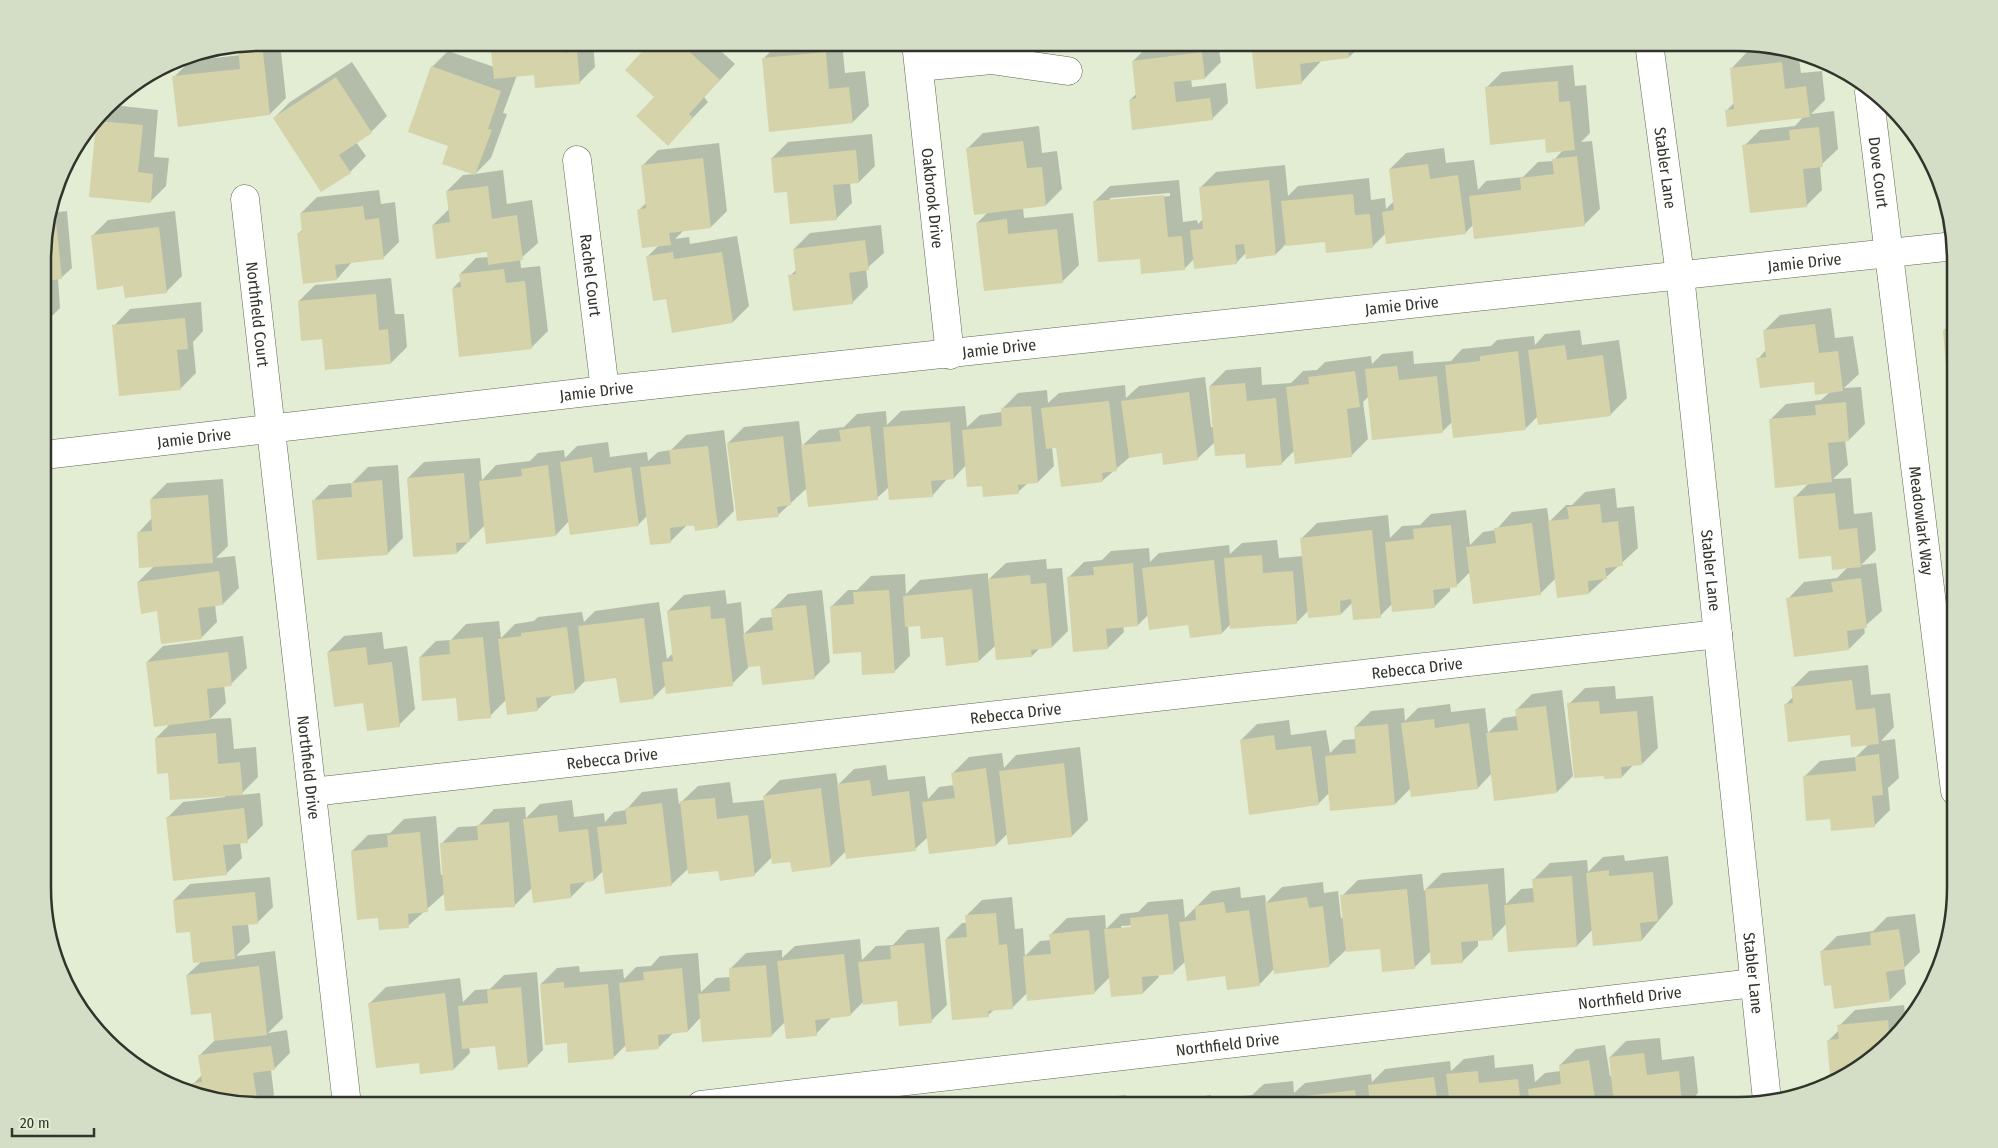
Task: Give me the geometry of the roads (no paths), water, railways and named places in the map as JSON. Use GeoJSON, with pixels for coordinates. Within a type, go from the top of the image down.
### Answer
{"type":"FeatureCollection","features":[{"type":"Feature","properties":{"kind":"street","name":"Stabler Lane"},"geometry":{"type":"LineString","coordinates":[[1650,51],[1680,275],[1766,1095]]}},
{"type":"Feature","properties":{"kind":"street"},"geometry":{"type":"LineString","coordinates":[[918,55],[991,60],[1068,71]]}},
{"type":"Feature","properties":{"kind":"street","name":"Oakbrook Drive"},"geometry":{"type":"LineString","coordinates":[[918,55],[950,355]]}},
{"type":"Feature","properties":{"kind":"street","name":"Dove Court"},"geometry":{"type":"LineString","coordinates":[[1870,98],[1888,252]]}},
{"type":"Feature","properties":{"kind":"street","name":"Rachel Court"},"geometry":{"type":"LineString","coordinates":[[578,160],[605,390]]}},
{"type":"Feature","properties":{"kind":"street","name":"Northfield Court"},"geometry":{"type":"LineString","coordinates":[[245,199],[270,429]]}},
{"type":"Feature","properties":{"kind":"street","name":"Jamie Drive"},"geometry":{"type":"LineString","coordinates":[[51,454],[605,390],[950,355],[1946,247]]}},
{"type":"Feature","properties":{"kind":"street","name":"Meadowlark Way"},"geometry":{"type":"LineString","coordinates":[[1888,252],[1947,727]]}},
{"type":"Feature","properties":{"kind":"street","name":"Northfield Drive"},"geometry":{"type":"LineString","coordinates":[[270,429],[346,1097]]}},
{"type":"Feature","properties":{"kind":"street","name":"Rebecca Drive"},"geometry":{"type":"LineString","coordinates":[[312,792],[1718,634]]}},
{"type":"Feature","properties":{"kind":"street","name":"Northfield Drive"},"geometry":{"type":"LineString","coordinates":[[770,1097],[1754,983]]}}]}
